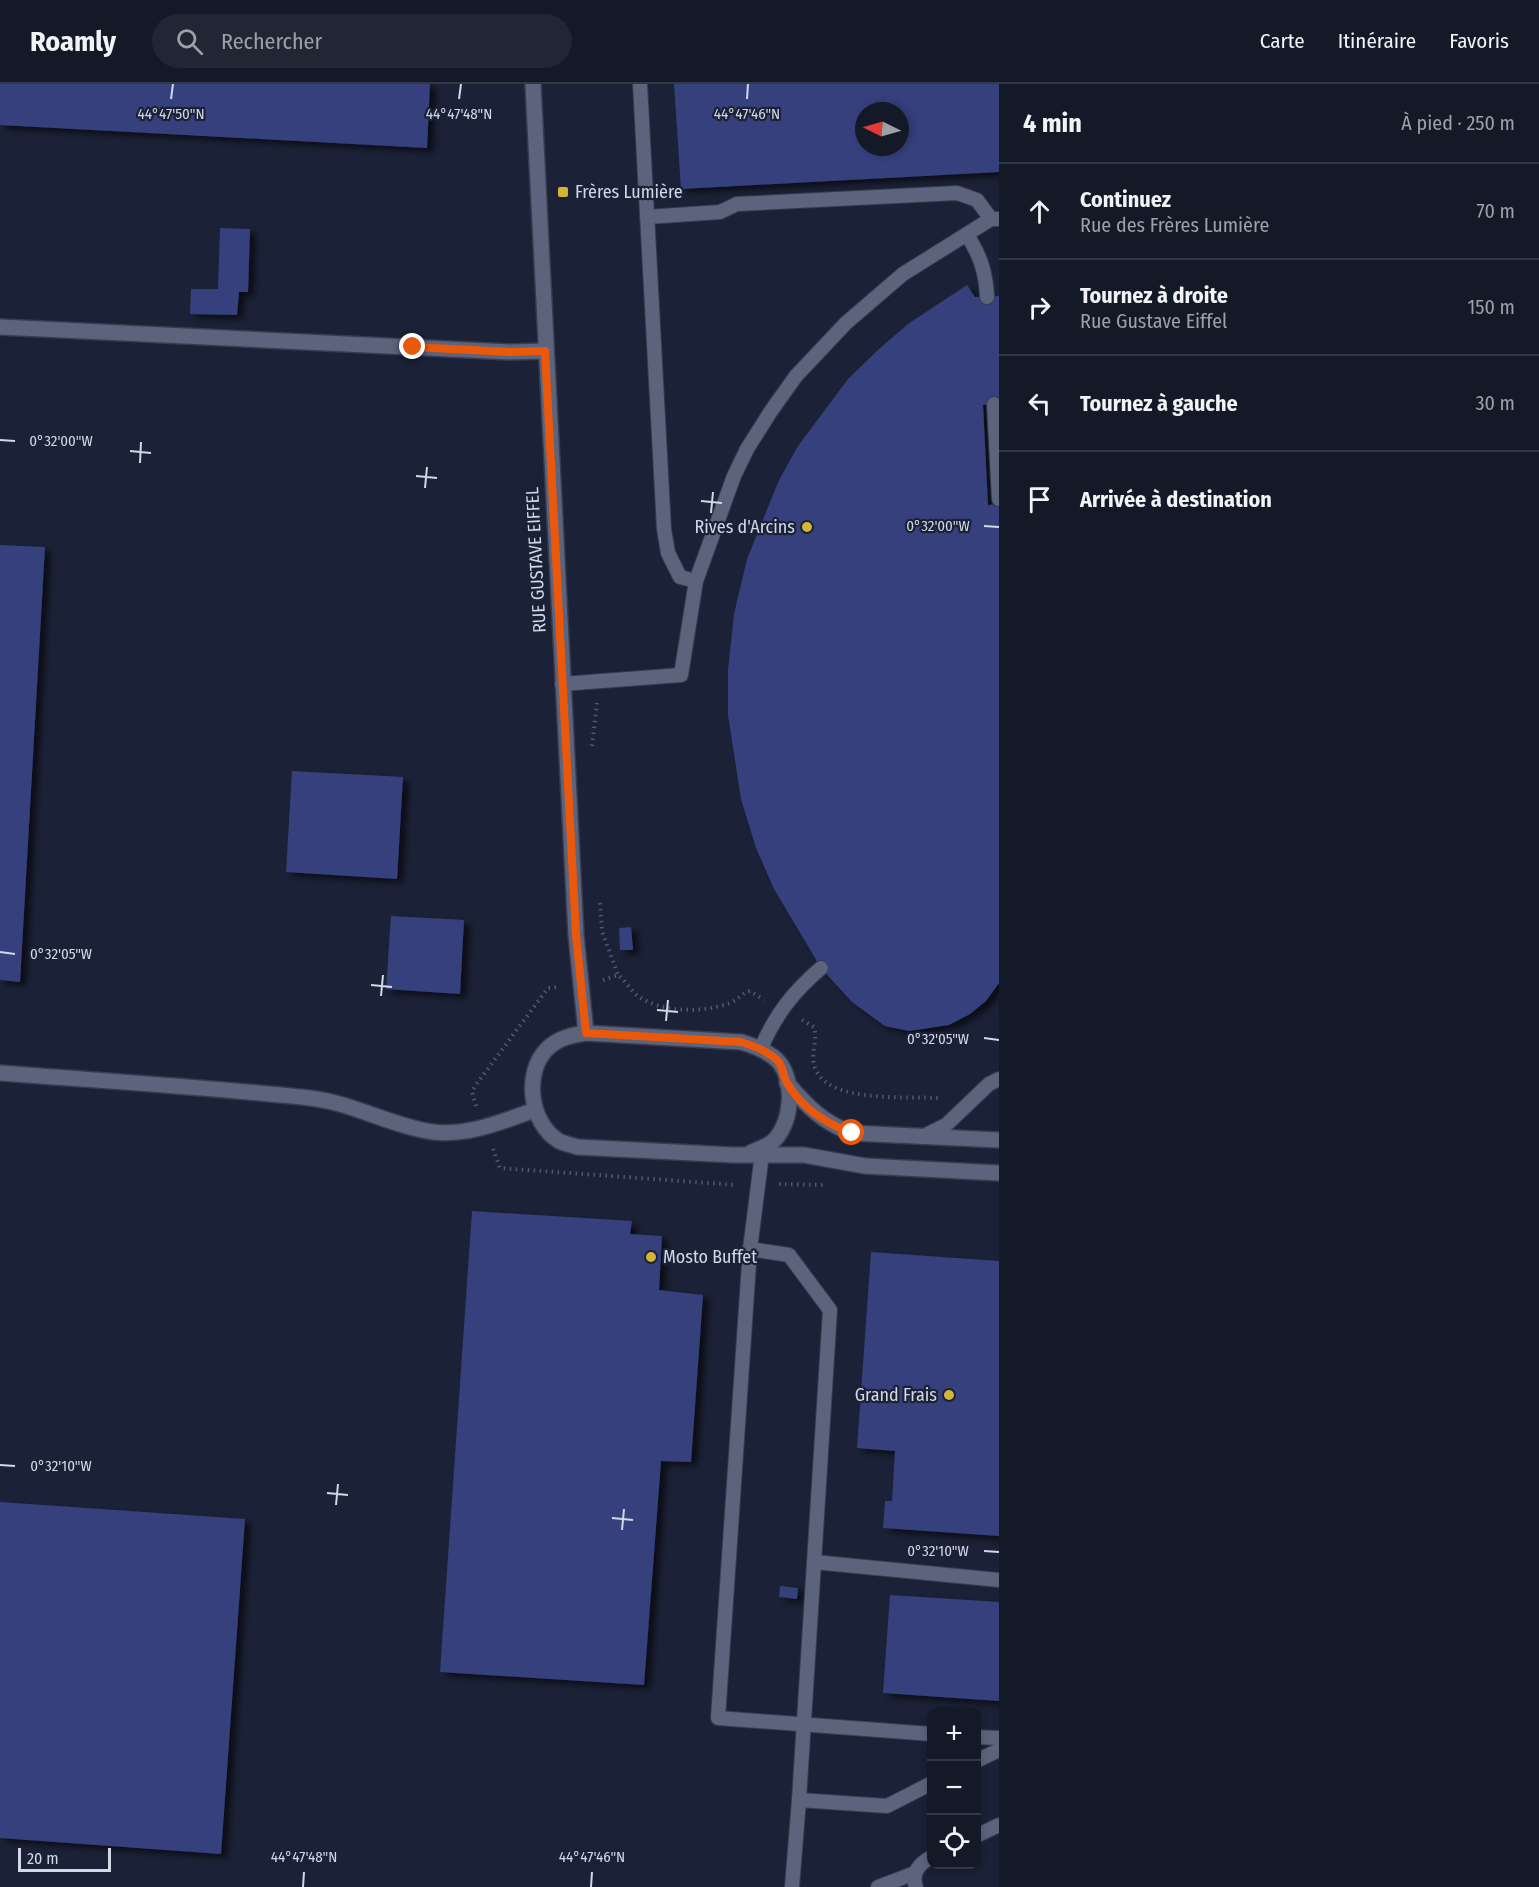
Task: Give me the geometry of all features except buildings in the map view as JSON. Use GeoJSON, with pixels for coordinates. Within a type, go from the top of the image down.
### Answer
{"type":"FeatureCollection","features":[{"type":"Feature","properties":{"kind":"street","name":"RUE GUSTAVE EIFFEL"},"geometry":{"type":"LineString","coordinates":[[533,84],[576,935],[586,1033]]}},
{"type":"Feature","properties":{"kind":"street"},"geometry":{"type":"LineString","coordinates":[[0,327],[500,352],[545,351]]}},
{"type":"Feature","properties":{"kind":"street"},"geometry":{"type":"LineString","coordinates":[[756,1153],[771,1143],[783,1129],[789,1109],[787,1083],[780,1062],[761,1048],[741,1042],[586,1033],[565,1037],[546,1049],[537,1067],[532,1087],[535,1110],[547,1130],[559,1141],[577,1147],[733,1155],[756,1153],[804,1155],[865,1166],[999,1173]]}},
{"type":"Feature","properties":{"kind":"street"},"geometry":{"type":"LineString","coordinates":[[0,1073],[315,1099],[366,1111],[434,1132],[463,1131],[485,1127],[535,1110]]}},
{"type":"Feature","properties":{"kind":"street"},"geometry":{"type":"LineString","coordinates":[[787,1083],[812,1110],[832,1126],[870,1135],[999,1140]]}},
{"type":"Feature","properties":{"kind":"lane"},"geometry":{"type":"LineString","coordinates":[[640,84],[664,529],[668,554],[680,577],[696,581]]}},
{"type":"Feature","properties":{"kind":"lane"},"geometry":{"type":"LineString","coordinates":[[562,684],[681,675],[696,581],[718,517],[747,449],[796,376],[846,323],[903,274],[995,219],[977,200],[957,193],[737,204],[720,212],[647,217]]}},
{"type":"Feature","properties":{"kind":"lane"},"geometry":{"type":"LineString","coordinates":[[967,235],[979,253],[987,278],[987,297]]}},
{"type":"Feature","properties":{"kind":"lane"},"geometry":{"type":"LineString","coordinates":[[994,404],[999,499]]}},
{"type":"Feature","properties":{"kind":"lane"},"geometry":{"type":"LineString","coordinates":[[761,1048],[779,1013],[796,990],[821,968]]}},
{"type":"Feature","properties":{"kind":"lane"},"geometry":{"type":"LineString","coordinates":[[922,1137],[946,1125],[989,1084],[999,1079]]}},
{"type":"Feature","properties":{"kind":"lane"},"geometry":{"type":"LineString","coordinates":[[756,1153],[718,1718],[927,1734]]}},
{"type":"Feature","properties":{"kind":"lane"},"geometry":{"type":"LineString","coordinates":[[750,1249],[789,1255],[830,1310],[800,1800],[792,1887]]}},
{"type":"Feature","properties":{"kind":"lane"},"geometry":{"type":"LineString","coordinates":[[814,1563],[999,1580]]}},
{"type":"Feature","properties":{"kind":"lane"},"geometry":{"type":"LineString","coordinates":[[981,1737],[999,1738]]}},
{"type":"Feature","properties":{"kind":"lane"},"geometry":{"type":"LineString","coordinates":[[981,1759],[999,1750]]}},
{"type":"Feature","properties":{"kind":"lane"},"geometry":{"type":"LineString","coordinates":[[800,1800],[887,1806],[927,1786]]}},
{"type":"Feature","properties":{"kind":"lane"},"geometry":{"type":"LineString","coordinates":[[981,1834],[999,1825]]}},
{"type":"Feature","properties":{"kind":"lane"},"geometry":{"type":"LineString","coordinates":[[878,1887],[916,1880],[922,1862],[927,1860]]}},
{"type":"Feature","properties":{"kind":"path"},"geometry":{"type":"LineString","coordinates":[[591,757],[599,681]]}},
{"type":"Feature","properties":{"kind":"path"},"geometry":{"type":"LineString","coordinates":[[600,897],[602,932],[618,975]]}},
{"type":"Feature","properties":{"kind":"place","name":"Frères Lumière"},"geometry":{"type":"Point","coordinates":[563,192]}},
{"type":"Feature","properties":{"kind":"place","name":"Rives d'Arcins"},"geometry":{"type":"Point","coordinates":[807,527]}},
{"type":"Feature","properties":{"kind":"place","name":"Mosto Buffet"},"geometry":{"type":"Point","coordinates":[651,1257]}},
{"type":"Feature","properties":{"kind":"place","name":"Grand Frais"},"geometry":{"type":"Point","coordinates":[949,1395]}},
{"type":"Feature","properties":{"kind":"route"},"geometry":{"type":"LineString","coordinates":[[413,347],[510,352],[545,351],[576,935],[586,1033],[741,1042],[761,1048],[780,1062],[787,1083],[817,1116],[832,1126],[852,1133]]}}]}
